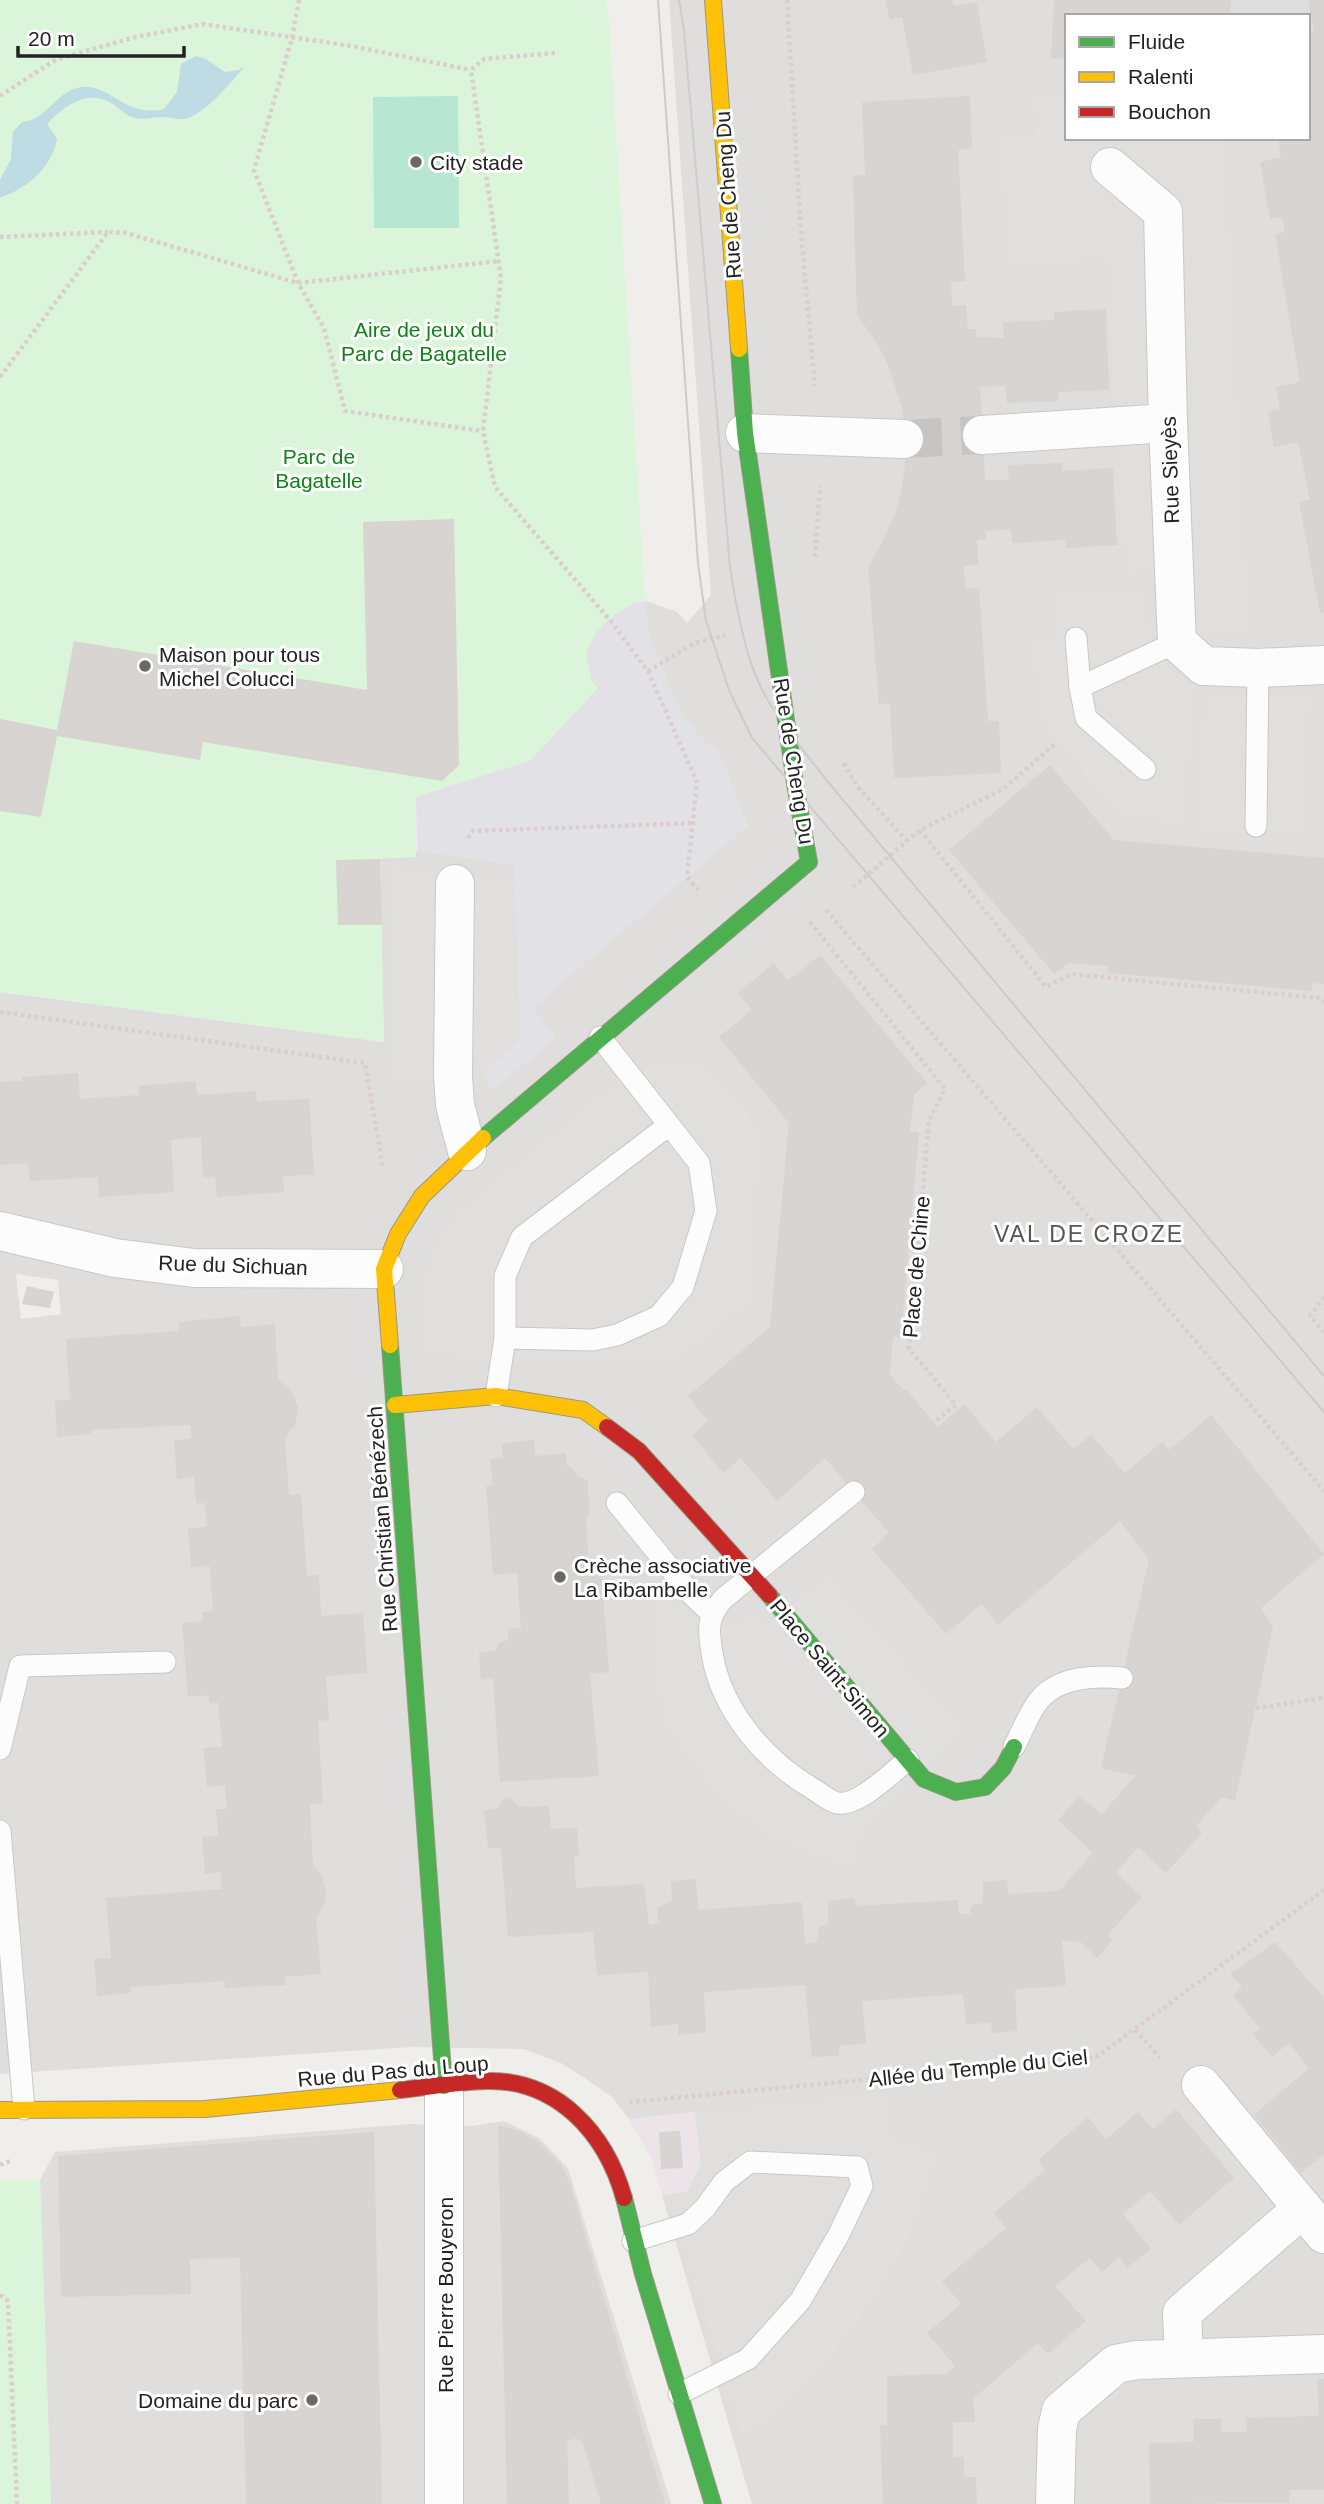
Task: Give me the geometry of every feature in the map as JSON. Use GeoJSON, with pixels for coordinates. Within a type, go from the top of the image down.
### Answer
{"type":"FeatureCollection","features":[{"type":"Feature","properties":{"kind":"street","name":"Rue de Cheng Du"},"geometry":{"type":"LineString","coordinates":[[600,1037],[809,862],[796,790],[745,433],[713,0]]}},
{"type":"Feature","properties":{"kind":"street","name":"Rue Sieyès"},"geometry":{"type":"LineString","coordinates":[[1110,167],[1163,212],[1177,642]]}},
{"type":"Feature","properties":{"kind":"street"},"geometry":{"type":"LineString","coordinates":[[982,435],[1168,423]]}},
{"type":"Feature","properties":{"kind":"street"},"geometry":{"type":"LineString","coordinates":[[745,433],[904,439]]}},
{"type":"Feature","properties":{"kind":"street"},"geometry":{"type":"LineString","coordinates":[[1177,642],[1204,666],[1258,668],[1324,664]]}},
{"type":"Feature","properties":{"kind":"street"},"geometry":{"type":"LineString","coordinates":[[455,884],[453,1076],[456,1105],[467,1151]]}},
{"type":"Feature","properties":{"kind":"street","name":"Rue Christian Bénézech"},"geometry":{"type":"LineString","coordinates":[[444,2086],[384,1269],[398,1234],[422,1196],[467,1151],[600,1037]]}},
{"type":"Feature","properties":{"kind":"street","name":"Rue du Sichuan"},"geometry":{"type":"LineString","coordinates":[[0,1231],[115,1258],[194,1268],[384,1269]]}},
{"type":"Feature","properties":{"kind":"street","name":"Place Saint-Simon"},"geometry":{"type":"LineString","coordinates":[[395,1405],[496,1396],[583,1409],[639,1451],[752,1575],[925,1779],[956,1792],[985,1787],[1003,1768],[1014,1747]]}},
{"type":"Feature","properties":{"kind":"street","name":"Rue du Pas du Loup"},"geometry":{"type":"LineString","coordinates":[[0,2110],[205,2109],[488,2081],[519,2083],[554,2098],[584,2122],[602,2146],[620,2182],[633,2241],[713,2504]]}},
{"type":"Feature","properties":{"kind":"street"},"geometry":{"type":"LineString","coordinates":[[1184,2358],[1182,2313],[1314,2221],[1201,2085]]}},
{"type":"Feature","properties":{"kind":"street","name":"Rue Pierre Bouyeron"},"geometry":{"type":"LineString","coordinates":[[444,2086],[444,2504]]}},
{"type":"Feature","properties":{"kind":"street"},"geometry":{"type":"LineString","coordinates":[[1055,2504],[1057,2429],[1061,2411],[1116,2364],[1137,2360],[1324,2354]]}},
{"type":"Feature","properties":{"kind":"lane"},"geometry":{"type":"LineString","coordinates":[[1076,638],[1080,687],[1086,718],[1145,769]]}},
{"type":"Feature","properties":{"kind":"lane"},"geometry":{"type":"LineString","coordinates":[[1080,687],[1177,642]]}},
{"type":"Feature","properties":{"kind":"lane"},"geometry":{"type":"LineString","coordinates":[[1256,826],[1258,668]]}},
{"type":"Feature","properties":{"kind":"lane"},"geometry":{"type":"LineString","coordinates":[[505,1338],[593,1340],[617,1335],[659,1316],[683,1287],[706,1211],[699,1163],[600,1037]]}},
{"type":"Feature","properties":{"kind":"lane"},"geometry":{"type":"LineString","coordinates":[[496,1396],[505,1338],[505,1276],[522,1237],[669,1125]]}},
{"type":"Feature","properties":{"kind":"lane"},"geometry":{"type":"LineString","coordinates":[[854,1492],[723,1599],[711,1613],[709,1634],[716,1676],[740,1724],[789,1774],[837,1803],[858,1800],[908,1760]]}},
{"type":"Feature","properties":{"kind":"lane"},"geometry":{"type":"LineString","coordinates":[[617,1503],[692,1595],[711,1613]]}},
{"type":"Feature","properties":{"kind":"lane"},"geometry":{"type":"LineString","coordinates":[[0,1749],[20,1666],[165,1662]]}},
{"type":"Feature","properties":{"kind":"lane"},"geometry":{"type":"LineString","coordinates":[[1014,1747],[1040,1698],[1063,1684],[1097,1675],[1122,1678]]}},
{"type":"Feature","properties":{"kind":"lane"},"geometry":{"type":"LineString","coordinates":[[0,1831],[24,2109]]}},
{"type":"Feature","properties":{"kind":"lane"},"geometry":{"type":"LineString","coordinates":[[633,2241],[688,2224],[705,2208],[724,2182],[750,2162],[857,2166],[862,2186],[838,2236],[800,2301],[748,2359],[679,2394]]}},
{"type":"Feature","properties":{"kind":"path"},"geometry":{"type":"LineString","coordinates":[[299,0],[292,38],[254,170],[298,284],[324,328],[345,411],[483,431]]}},
{"type":"Feature","properties":{"kind":"path"},"geometry":{"type":"LineString","coordinates":[[0,96],[55,60],[135,37],[203,24],[351,46],[471,70]]}},
{"type":"Feature","properties":{"kind":"path"},"geometry":{"type":"LineString","coordinates":[[471,70],[484,59],[555,53]]}},
{"type":"Feature","properties":{"kind":"path"},"geometry":{"type":"LineString","coordinates":[[455,884],[457,857],[472,831],[695,823],[697,782],[648,671],[609,619],[495,487],[483,431],[501,278],[471,70]]}},
{"type":"Feature","properties":{"kind":"path"},"geometry":{"type":"LineString","coordinates":[[0,377],[108,232]]}},
{"type":"Feature","properties":{"kind":"path"},"geometry":{"type":"LineString","coordinates":[[0,237],[127,233],[298,284],[499,261]]}},
{"type":"Feature","properties":{"kind":"path"},"geometry":{"type":"LineString","coordinates":[[648,671],[695,643],[713,636],[774,626]]}},
{"type":"Feature","properties":{"kind":"path"},"geometry":{"type":"LineString","coordinates":[[851,889],[920,830],[1002,790],[1086,718]]}},
{"type":"Feature","properties":{"kind":"path"},"geometry":{"type":"LineString","coordinates":[[920,830],[1046,987],[1071,974],[1320,998],[1324,1002]]}},
{"type":"Feature","properties":{"kind":"path"},"geometry":{"type":"LineString","coordinates":[[833,904],[826,909],[1324,1492]]}},
{"type":"Feature","properties":{"kind":"path","name":"Place de Chine"},"geometry":{"type":"LineString","coordinates":[[826,909],[810,922],[945,1089],[929,1120],[909,1349],[956,1405],[934,1422]]}},
{"type":"Feature","properties":{"kind":"path"},"geometry":{"type":"LineString","coordinates":[[0,1013],[365,1063],[383,1170],[422,1196]]}},
{"type":"Feature","properties":{"kind":"path"},"geometry":{"type":"LineString","coordinates":[[1324,1297],[1310,1316],[1324,1332]]}},
{"type":"Feature","properties":{"kind":"path"},"geometry":{"type":"LineString","coordinates":[[1256,1708],[1324,1698]]}},
{"type":"Feature","properties":{"kind":"path","name":"Allée du Temple du Ciel"},"geometry":{"type":"LineString","coordinates":[[584,2122],[623,2102],[1095,2058],[1324,1890]]}},
{"type":"Feature","properties":{"kind":"path"},"geometry":{"type":"LineString","coordinates":[[0,2295],[8,2301],[17,2504]]}},
{"type":"Feature","properties":{"kind":"shaded area"},"geometry":{"type":"Polygon","coordinates":[[[669,0],[1324,0],[1324,2504],[752,2504],[662,2195],[687,2192],[695,2112],[629,2119],[612,2097],[592,2083],[561,2063],[524,2049],[411,2047],[0,2074],[0,992],[384,1042],[380,859],[417,851],[609,619],[646,601],[677,612],[687,623],[711,595],[669,0]],[[16,1274],[21,1319],[61,1314],[58,1280],[16,1274]]]}},
{"type":"Feature","properties":{"kind":"shaded area"},"geometry":{"type":"Polygon","coordinates":[[[1065,94],[1065,140],[1225,140],[1249,633],[1177,642],[1174,572],[1124,574],[1106,259],[1004,268],[1001,136],[1035,133],[1034,95],[1065,94]]]}},
{"type":"Feature","properties":{"kind":"shaded area"},"geometry":{"type":"Polygon","coordinates":[[[1144,587],[1155,652],[1195,688],[1185,826],[1117,814],[1043,727],[1029,640],[1053,636],[1052,594],[1144,587]]]}},
{"type":"Feature","properties":{"kind":"shaded area"},"geometry":{"type":"Polygon","coordinates":[[[645,601],[649,635],[669,684],[684,715],[699,736],[720,754],[748,826],[533,1007],[556,1037],[494,1090],[483,1074],[520,1039],[514,865],[417,851],[416,797],[530,761],[598,688],[592,681],[587,660],[587,651],[596,633],[609,619],[634,603],[645,601]]]}},
{"type":"Feature","properties":{"kind":"shaded area"},"geometry":{"type":"Polygon","coordinates":[[[1310,691],[1307,832],[1195,832],[1204,694],[1310,691]]]}},
{"type":"Feature","properties":{"kind":"shaded area"},"geometry":{"type":"Polygon","coordinates":[[[391,866],[514,877],[520,1039],[483,1074],[392,1080],[391,866]]]}},
{"type":"Feature","properties":{"kind":"shaded area"},"geometry":{"type":"Polygon","coordinates":[[[699,1061],[761,1128],[750,1302],[673,1365],[501,1362],[423,1354],[423,1277],[440,1236],[457,1212],[640,1062],[699,1061]]]}},
{"type":"Feature","properties":{"kind":"shaded area"},"geometry":{"type":"Polygon","coordinates":[[[826,1574],[967,1732],[935,1758],[863,1832],[854,1871],[773,1840],[733,1809],[689,1762],[663,1721],[652,1661],[654,1596],[711,1613],[736,1625],[752,1611],[765,1627],[826,1574]]]}},
{"type":"Feature","properties":{"kind":"shaded area"},"geometry":{"type":"Polygon","coordinates":[[[887,2092],[893,2138],[940,2152],[909,2239],[881,2292],[831,2357],[776,2414],[742,2440],[669,2194],[687,2192],[701,2165],[695,2112],[887,2092]]]}},
{"type":"Feature","properties":{"kind":"shaded area"},"geometry":{"type":"Polygon","coordinates":[[[695,2112],[701,2165],[687,2192],[662,2195],[651,2158],[629,2119],[695,2112]]]}},
{"type":"Feature","properties":{"kind":"shaded area"},"geometry":{"type":"Polygon","coordinates":[[[504,2121],[539,2138],[568,2168],[671,2504],[51,2504],[40,2180],[55,2152],[411,2124],[472,2126],[504,2121]]]}},
{"type":"Feature","properties":{"kind":"green space","name":"Parc de Bagatelle"},"geometry":{"type":"Polygon","coordinates":[[[0,0],[605,0],[608,7],[645,601],[609,619],[587,651],[592,681],[599,688],[530,761],[416,797],[416,857],[380,859],[384,1042],[0,992],[0,0]]]}},
{"type":"Feature","properties":{"kind":"green space","name":"City stade"},"geometry":{"type":"Polygon","coordinates":[[[458,96],[459,228],[374,228],[373,97],[458,96]]]}},
{"type":"Feature","properties":{"kind":"green space"},"geometry":{"type":"Polygon","coordinates":[[[40,2180],[51,2504],[0,2504],[0,2181],[40,2180]]]}},
{"type":"Feature","properties":{"kind":"water"},"geometry":{"type":"Polygon","coordinates":[[[196,56],[206,59],[225,72],[239,70],[245,66],[201,111],[184,119],[142,119],[127,114],[104,100],[95,98],[77,101],[47,124],[57,139],[43,168],[28,183],[0,198],[0,180],[11,159],[13,132],[22,122],[39,116],[65,94],[82,87],[101,90],[139,109],[164,109],[177,92],[181,64],[196,56]]]}},
{"type":"Feature","properties":{"kind":"building"},"geometry":{"type":"Polygon","coordinates":[[[885,0],[952,0],[954,6],[977,2],[987,62],[913,75],[902,17],[890,20],[885,0]]]}},
{"type":"Feature","properties":{"kind":"building"},"geometry":{"type":"Polygon","coordinates":[[[1054,0],[1231,0],[1230,14],[1065,14],[1065,59],[1051,58],[1054,0]]]}},
{"type":"Feature","properties":{"kind":"building"},"geometry":{"type":"Polygon","coordinates":[[[1308,0],[1324,0],[1324,612],[1320,613],[1299,502],[1310,500],[1298,442],[1274,447],[1268,412],[1280,409],[1276,387],[1300,382],[1275,234],[1285,232],[1282,217],[1270,219],[1260,162],[1281,157],[1278,140],[1310,140],[1310,33],[1314,32],[1308,0]]]}},
{"type":"Feature","properties":{"kind":"building"},"geometry":{"type":"Polygon","coordinates":[[[970,96],[972,148],[958,150],[965,281],[951,282],[952,306],[966,305],[968,329],[976,329],[976,337],[1004,338],[1003,322],[1054,320],[1054,312],[1106,309],[1109,390],[1059,392],[1058,401],[1007,403],[1005,386],[980,387],[985,480],[1009,480],[1008,465],[1062,463],[1062,471],[1113,468],[1117,545],[1066,548],[1065,540],[1012,543],[1011,529],[985,531],[986,539],[977,540],[978,565],[964,566],[965,588],[979,589],[988,721],[999,721],[1001,773],[894,778],[890,703],[879,704],[868,566],[895,514],[902,488],[905,464],[903,412],[890,370],[879,346],[857,315],[853,176],[865,175],[862,102],[970,96]]]}},
{"type":"Feature","properties":{"kind":"building","name":"Maison pour tous Michel Colucci"},"geometry":{"type":"Polygon","coordinates":[[[454,519],[459,765],[442,781],[203,742],[200,760],[57,736],[41,817],[0,811],[0,719],[57,730],[74,641],[367,690],[363,522],[454,519]]]}},
{"type":"Feature","properties":{"kind":"building"},"geometry":{"type":"Polygon","coordinates":[[[1050,765],[1114,840],[1324,858],[1324,984],[1313,983],[1311,991],[1109,973],[1107,966],[1068,963],[1054,974],[949,850],[1050,765]]]}},
{"type":"Feature","properties":{"kind":"building"},"geometry":{"type":"Polygon","coordinates":[[[380,859],[382,925],[338,925],[336,860],[380,859]]]}},
{"type":"Feature","properties":{"kind":"building"},"geometry":{"type":"Polygon","coordinates":[[[820,955],[927,1083],[914,1095],[910,1131],[919,1132],[901,1337],[893,1337],[890,1374],[903,1390],[906,1389],[938,1427],[964,1404],[996,1442],[1037,1407],[1073,1449],[1091,1435],[1125,1473],[1162,1442],[1169,1450],[1211,1415],[1324,1554],[1261,1608],[1273,1627],[1235,1801],[1222,1797],[1196,1826],[1202,1833],[1166,1873],[1138,1847],[1116,1873],[1142,1897],[1108,1935],[1112,1941],[1097,1958],[1081,1942],[1062,1941],[1066,1986],[1015,1989],[1017,2031],[992,2033],[991,2023],[966,2024],[963,1994],[862,2001],[866,2043],[839,2046],[839,2056],[812,2057],[805,1985],[704,1992],[706,2032],[678,2035],[678,2024],[651,2027],[648,1972],[597,1975],[593,1932],[508,1937],[501,1848],[488,1848],[484,1810],[499,1808],[502,1800],[510,1797],[519,1807],[549,1806],[551,1829],[577,1828],[579,1856],[574,1857],[576,1888],[644,1884],[649,1925],[660,1923],[658,1908],[672,1900],[671,1881],[696,1879],[698,1910],[802,1902],[805,1944],[817,1942],[819,1927],[828,1924],[828,1901],[854,1898],[855,1906],[958,1900],[959,1914],[970,1914],[972,1905],[983,1903],[983,1882],[1007,1880],[1008,1894],[1059,1891],[1093,1853],[1058,1820],[1079,1796],[1102,1814],[1135,1776],[1101,1768],[1149,1559],[1120,1521],[998,1625],[982,1604],[946,1634],[872,1549],[889,1533],[825,1458],[777,1501],[741,1458],[723,1473],[692,1435],[708,1421],[688,1396],[770,1327],[789,1123],[719,1037],[752,1010],[738,993],[774,963],[788,981],[820,955]]]}},
{"type":"Feature","properties":{"kind":"building"},"geometry":{"type":"Polygon","coordinates":[[[78,1073],[80,1099],[140,1095],[139,1086],[196,1081],[197,1095],[256,1091],[257,1101],[309,1099],[314,1174],[283,1177],[284,1192],[217,1197],[215,1176],[203,1178],[201,1137],[171,1140],[174,1192],[99,1197],[98,1177],[30,1181],[28,1163],[0,1165],[0,1082],[22,1081],[22,1077],[78,1073]]]}},
{"type":"Feature","properties":{"kind":"building"},"geometry":{"type":"Polygon","coordinates":[[[27,1286],[54,1292],[50,1308],[22,1304],[27,1286]]]}},
{"type":"Feature","properties":{"kind":"building"},"geometry":{"type":"Polygon","coordinates":[[[239,1316],[241,1327],[275,1324],[278,1379],[291,1390],[298,1407],[295,1425],[285,1439],[289,1495],[301,1494],[307,1576],[319,1575],[321,1616],[363,1613],[367,1673],[326,1676],[329,1720],[318,1721],[323,1803],[310,1805],[313,1865],[322,1877],[326,1891],[324,1905],[316,1918],[321,1974],[285,1977],[285,1985],[225,1988],[225,1981],[130,1987],[131,1993],[97,1996],[94,1959],[111,1958],[106,1898],[221,1889],[221,1872],[205,1874],[202,1837],[218,1835],[216,1809],[227,1809],[225,1785],[207,1787],[203,1748],[222,1747],[218,1702],[209,1704],[209,1695],[188,1697],[182,1623],[203,1621],[202,1612],[213,1611],[210,1566],[191,1567],[188,1529],[207,1526],[204,1503],[196,1503],[194,1477],[177,1479],[174,1440],[192,1439],[190,1425],[90,1430],[91,1434],[57,1437],[55,1401],[70,1399],[66,1339],[179,1331],[179,1322],[239,1316]]]}},
{"type":"Feature","properties":{"kind":"building"},"geometry":{"type":"Polygon","coordinates":[[[534,1440],[535,1456],[566,1453],[567,1466],[574,1470],[578,1477],[588,1480],[589,1515],[586,1516],[589,1569],[601,1570],[609,1672],[590,1674],[599,1776],[500,1782],[493,1678],[481,1680],[479,1652],[495,1651],[499,1643],[508,1640],[508,1629],[521,1628],[517,1573],[493,1575],[486,1486],[493,1485],[490,1459],[503,1458],[502,1443],[534,1440]]]}},
{"type":"Feature","properties":{"kind":"building"},"geometry":{"type":"Polygon","coordinates":[[[1275,1942],[1324,1998],[1324,2154],[1301,2173],[1254,2115],[1309,2068],[1289,2043],[1272,2057],[1253,2034],[1260,2028],[1233,1996],[1242,1987],[1230,1974],[1275,1942]]]}},
{"type":"Feature","properties":{"kind":"building"},"geometry":{"type":"Polygon","coordinates":[[[1176,2109],[1234,2178],[1179,2225],[1150,2191],[1123,2214],[1151,2249],[1127,2268],[1119,2257],[1102,2272],[1090,2258],[1055,2286],[1086,2321],[1048,2354],[1038,2343],[973,2399],[975,2422],[953,2422],[953,2457],[964,2457],[964,2477],[976,2477],[977,2504],[883,2504],[880,2425],[887,2425],[887,2376],[947,2374],[955,2366],[927,2333],[961,2304],[942,2281],[1006,2228],[994,2213],[1045,2170],[1038,2160],[1088,2117],[1106,2139],[1138,2112],[1153,2129],[1176,2109]]]}},
{"type":"Feature","properties":{"kind":"building"},"geometry":{"type":"Polygon","coordinates":[[[498,2125],[520,2131],[540,2143],[561,2164],[570,2184],[665,2504],[601,2504],[583,2443],[576,2438],[567,2442],[569,2504],[507,2504],[498,2125]]]}},
{"type":"Feature","properties":{"kind":"building"},"geometry":{"type":"Polygon","coordinates":[[[680,2131],[683,2168],[661,2169],[659,2132],[680,2131]]]}},
{"type":"Feature","properties":{"kind":"building","name":"Domaine du parc"},"geometry":{"type":"Polygon","coordinates":[[[374,2132],[382,2504],[246,2504],[240,2258],[190,2259],[191,2294],[61,2297],[58,2156],[374,2132]]]}},
{"type":"Feature","properties":{"kind":"building"},"geometry":{"type":"Polygon","coordinates":[[[1317,2379],[1324,2379],[1324,2490],[1290,2490],[1289,2503],[1150,2504],[1149,2443],[1194,2442],[1193,2419],[1221,2419],[1221,2432],[1247,2432],[1246,2418],[1319,2416],[1317,2379]]]}},
{"type":"Feature","properties":{"kind":"tunnel"},"geometry":{"type":"LineString","coordinates":[[904,439],[982,435]]}},
{"type":"Feature","properties":{"kind":"tram line"},"geometry":{"type":"LineString","coordinates":[[658,0],[698,563],[706,621],[729,690],[752,738],[1324,1412]]}},
{"type":"Feature","properties":{"kind":"tram line"},"geometry":{"type":"LineString","coordinates":[[679,0],[684,30],[730,567],[748,654],[758,682],[785,727],[828,782],[1324,1376]]}},
{"type":"Feature","properties":{"kind":"traffic: fast"},"geometry":{"type":"LineString","coordinates":[[483,1138],[809,862],[796,790],[745,433],[739,349]]}},
{"type":"Feature","properties":{"kind":"traffic: fast"},"geometry":{"type":"LineString","coordinates":[[390,1345],[444,2086]]}},
{"type":"Feature","properties":{"kind":"traffic: fast"},"geometry":{"type":"LineString","coordinates":[[769,1595],[924,1779],[956,1792],[985,1787],[1003,1768],[1014,1747]]}},
{"type":"Feature","properties":{"kind":"traffic: fast"},"geometry":{"type":"LineString","coordinates":[[624,2198],[643,2274],[713,2504]]}},
{"type":"Feature","properties":{"kind":"traffic: slow"},"geometry":{"type":"LineString","coordinates":[[713,0],[739,349]]}},
{"type":"Feature","properties":{"kind":"traffic: slow"},"geometry":{"type":"LineString","coordinates":[[390,1345],[384,1269],[398,1234],[422,1196],[483,1138]]}},
{"type":"Feature","properties":{"kind":"traffic: slow"},"geometry":{"type":"LineString","coordinates":[[395,1405],[496,1396],[583,1410],[607,1427]]}},
{"type":"Feature","properties":{"kind":"traffic: slow"},"geometry":{"type":"LineString","coordinates":[[0,2110],[205,2109],[400,2090]]}},
{"type":"Feature","properties":{"kind":"traffic: jam"},"geometry":{"type":"LineString","coordinates":[[607,1427],[639,1451],[769,1595]]}},
{"type":"Feature","properties":{"kind":"traffic: jam"},"geometry":{"type":"LineString","coordinates":[[400,2090],[486,2081],[512,2083],[535,2089],[557,2100],[591,2132],[605,2152],[624,2198]]}},
{"type":"Feature","properties":{"kind":"place","name":"City stade"},"geometry":{"type":"Point","coordinates":[416,162]}},
{"type":"Feature","properties":{"kind":"place","name":"Maison pour tous Michel Colucci"},"geometry":{"type":"Point","coordinates":[145,666]}},
{"type":"Feature","properties":{"kind":"place","name":"Crèche associative La Ribambelle"},"geometry":{"type":"Point","coordinates":[560,1577]}},
{"type":"Feature","properties":{"kind":"place","name":"Domaine du parc"},"geometry":{"type":"Point","coordinates":[312,2400]}},
{"type":"Feature","properties":{"kind":"district","name":"VAL DE CROZE"},"geometry":{"type":"Point","coordinates":[1089,1234]}},
{"type":"Feature","properties":{"kind":"park label","name":"Aire de jeux du Parc de Bagatelle"},"geometry":{"type":"Point","coordinates":[424,341]}}]}
